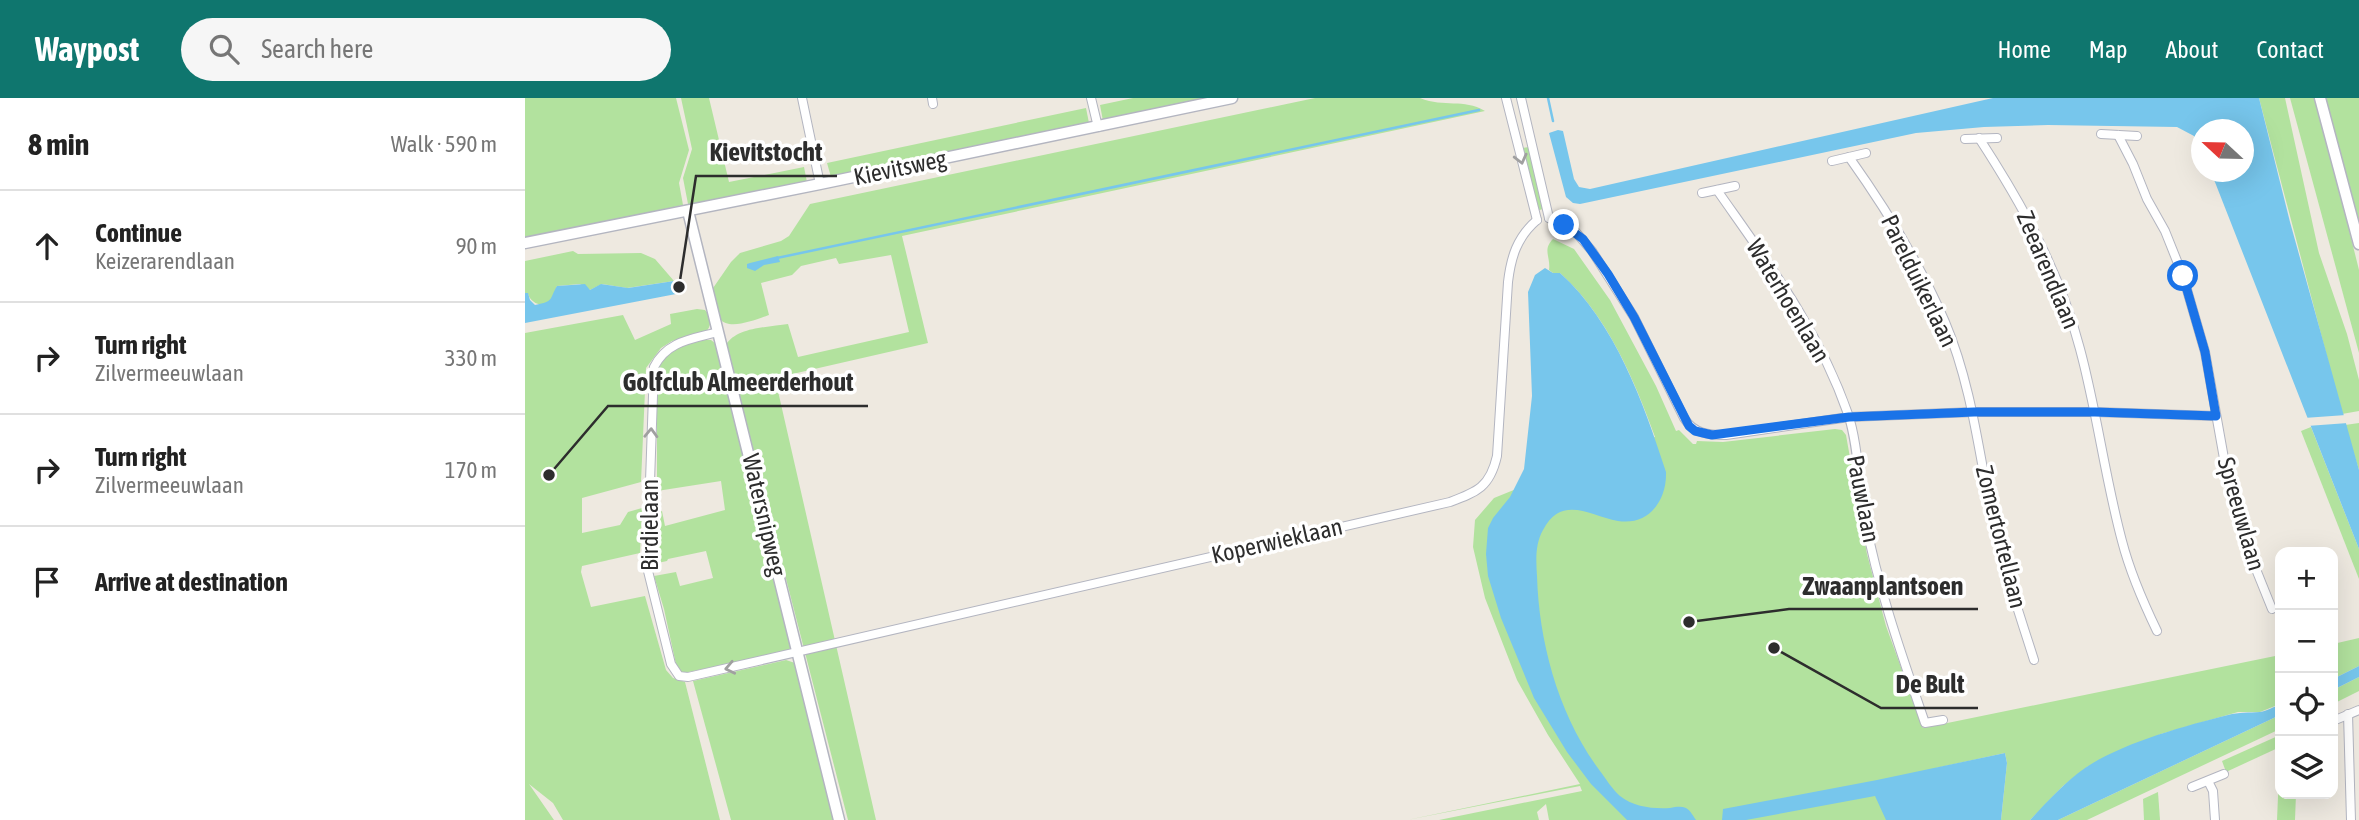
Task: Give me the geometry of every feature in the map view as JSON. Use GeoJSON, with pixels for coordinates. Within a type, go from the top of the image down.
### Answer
{"type":"FeatureCollection","features":[{"type":"Feature","properties":{"kind":"street"},"geometry":{"type":"LineString","coordinates":[[802,98],[820,184]]}},
{"type":"Feature","properties":{"kind":"street"},"geometry":{"type":"LineString","coordinates":[[1091,98],[1098,127]]}},
{"type":"Feature","properties":{"kind":"street","name":"Kievitsweg"},"geometry":{"type":"LineString","coordinates":[[525,243],[1232,98]]}},
{"type":"Feature","properties":{"kind":"street"},"geometry":{"type":"LineString","coordinates":[[1506,98],[1537,220],[1549,218],[1574,230],[1593,251],[1634,317],[1684,418],[1695,431],[1726,435],[1849,417],[1974,412],[2216,416]]}},
{"type":"Feature","properties":{"kind":"street"},"geometry":{"type":"LineString","coordinates":[[1521,98],[1549,218]]}},
{"type":"Feature","properties":{"kind":"street"},"geometry":{"type":"LineString","coordinates":[[2320,98],[2359,244]]}},
{"type":"Feature","properties":{"kind":"street"},"geometry":{"type":"LineString","coordinates":[[2101,134],[2137,136]]}},
{"type":"Feature","properties":{"kind":"street","name":"Spreeuwlaan"},"geometry":{"type":"LineString","coordinates":[[2118,135],[2165,231],[2183,276],[2205,352],[2230,492],[2245,542],[2272,609]]}},
{"type":"Feature","properties":{"kind":"street","name":"Zeearendlaan"},"geometry":{"type":"LineString","coordinates":[[1979,138],[2017,198],[2044,249],[2063,295],[2080,347],[2122,544],[2138,591],[2157,631]]}},
{"type":"Feature","properties":{"kind":"street"},"geometry":{"type":"LineString","coordinates":[[1965,139],[1997,138]]}},
{"type":"Feature","properties":{"kind":"street"},"geometry":{"type":"LineString","coordinates":[[1832,161],[1866,153]]}},
{"type":"Feature","properties":{"kind":"street","name":"Parelduikerlaan"},"geometry":{"type":"LineString","coordinates":[[1849,157],[1904,243],[1946,324],[1974,412]]}},
{"type":"Feature","properties":{"kind":"street"},"geometry":{"type":"LineString","coordinates":[[1702,193],[1735,186]]}},
{"type":"Feature","properties":{"kind":"street","name":"Waterhoenlaan"},"geometry":{"type":"LineString","coordinates":[[1717,190],[1798,306],[1826,359],[1849,417]]}},
{"type":"Feature","properties":{"kind":"street","name":"Watersnipweg"},"geometry":{"type":"LineString","coordinates":[[688,211],[839,820]]}},
{"type":"Feature","properties":{"kind":"street","name":"Koperwieklaan"},"geometry":{"type":"LineString","coordinates":[[797,653],[914,623],[1045,596],[1450,502],[1474,493],[1487,482],[1497,456],[1512,256],[1527,229],[1537,220]]}},
{"type":"Feature","properties":{"kind":"street","name":"Birdielaan"},"geometry":{"type":"LineString","coordinates":[[718,332],[678,342],[667,349],[654,367],[647,567],[656,606],[671,664],[679,676],[688,677],[797,653]]}},
{"type":"Feature","properties":{"kind":"street","name":"Zomertortellaan"},"geometry":{"type":"LineString","coordinates":[[1974,412],[2004,566],[2035,660]]}},
{"type":"Feature","properties":{"kind":"street","name":"Pauwlaan"},"geometry":{"type":"LineString","coordinates":[[1849,417],[1865,520],[1899,647],[1926,723],[1943,720]]}},
{"type":"Feature","properties":{"kind":"street"},"geometry":{"type":"LineString","coordinates":[[2338,719],[2359,710]]}},
{"type":"Feature","properties":{"kind":"street"},"geometry":{"type":"LineString","coordinates":[[2348,714],[2351,820]]}},
{"type":"Feature","properties":{"kind":"street"},"geometry":{"type":"LineString","coordinates":[[2192,787],[2224,774]]}},
{"type":"Feature","properties":{"kind":"street"},"geometry":{"type":"LineString","coordinates":[[2209,781],[2213,791],[2215,820]]}},
{"type":"Feature","properties":{"kind":"green space"},"geometry":{"type":"Polygon","coordinates":[[[525,98],[676,98],[689,150],[679,183],[683,205],[525,239],[525,98]]]}},
{"type":"Feature","properties":{"kind":"green space"},"geometry":{"type":"Polygon","coordinates":[[[681,98],[709,98],[729,182],[804,167],[807,182],[688,204],[683,178],[692,149],[681,98]]]}},
{"type":"Feature","properties":{"kind":"green space"},"geometry":{"type":"Polygon","coordinates":[[[1133,98],[1210,98],[1103,121],[1100,105],[1133,98]]]}},
{"type":"Feature","properties":{"kind":"green space"},"geometry":{"type":"Polygon","coordinates":[[[1315,98],[1420,98],[1469,105],[1485,111],[902,236],[928,343],[775,378],[876,820],[848,820],[726,345],[745,331],[788,324],[798,357],[909,332],[891,255],[839,264],[836,258],[801,266],[792,275],[761,283],[769,315],[744,323],[730,324],[720,319],[711,291],[740,253],[781,241],[789,236],[810,204],[1315,98]]]}},
{"type":"Feature","properties":{"kind":"green space"},"geometry":{"type":"Polygon","coordinates":[[[2259,98],[2285,98],[2319,253],[2347,334],[2359,380],[2359,411],[2342,414],[2259,98]]]}},
{"type":"Feature","properties":{"kind":"green space"},"geometry":{"type":"Polygon","coordinates":[[[2290,98],[2316,98],[2359,270],[2359,353],[2290,98]]]}},
{"type":"Feature","properties":{"kind":"green space"},"geometry":{"type":"Polygon","coordinates":[[[2326,98],[2359,98],[2359,225],[2328,108],[2326,98]]]}},
{"type":"Feature","properties":{"kind":"green space"},"geometry":{"type":"Polygon","coordinates":[[[1086,108],[1089,123],[831,177],[827,163],[1086,108]]]}},
{"type":"Feature","properties":{"kind":"green space"},"geometry":{"type":"Polygon","coordinates":[[[1529,147],[1543,209],[1536,211],[1521,148],[1529,147]]]}},
{"type":"Feature","properties":{"kind":"green space"},"geometry":{"type":"Polygon","coordinates":[[[1553,239],[1574,249],[1610,300],[1656,386],[1676,431],[1679,430],[1693,444],[1697,441],[1723,442],[1835,429],[1842,430],[1846,435],[1867,554],[1886,626],[1923,728],[2275,656],[2275,706],[2260,712],[2238,712],[2161,734],[2087,767],[2063,786],[2030,820],[2001,820],[2007,763],[2005,753],[1936,768],[1938,820],[1549,820],[1546,804],[1537,812],[1539,820],[1439,820],[1582,791],[1580,786],[1407,820],[1580,784],[1517,680],[1485,598],[1473,547],[1475,520],[1494,498],[1622,446],[1655,437],[1628,371],[1605,328],[1577,290],[1560,273],[1549,270],[1547,250],[1553,239]]]}},
{"type":"Feature","properties":{"kind":"green space"},"geometry":{"type":"Polygon","coordinates":[[[573,251],[578,254],[641,253],[655,259],[674,281],[627,288],[602,284],[590,290],[580,284],[557,286],[553,298],[547,304],[532,301],[525,293],[525,261],[573,251]]]}},
{"type":"Feature","properties":{"kind":"green space"},"geometry":{"type":"Polygon","coordinates":[[[705,310],[710,319],[705,333],[672,341],[661,348],[646,368],[641,482],[582,498],[582,533],[620,525],[628,512],[642,508],[640,553],[582,566],[581,572],[591,607],[645,596],[666,670],[673,678],[685,682],[720,820],[563,820],[553,803],[529,784],[554,820],[525,820],[525,333],[623,315],[635,340],[671,324],[670,314],[705,310]]]}},
{"type":"Feature","properties":{"kind":"green space"},"geometry":{"type":"Polygon","coordinates":[[[702,340],[711,340],[716,344],[791,648],[785,652],[684,673],[677,669],[654,576],[676,572],[680,586],[713,578],[706,551],[653,564],[654,515],[662,511],[665,526],[725,510],[721,481],[657,491],[657,368],[676,349],[702,340]]]}},
{"type":"Feature","properties":{"kind":"green space"},"geometry":{"type":"Polygon","coordinates":[[[2359,423],[2359,470],[2345,425],[2359,423]]]}},
{"type":"Feature","properties":{"kind":"green space"},"geometry":{"type":"Polygon","coordinates":[[[2311,427],[2359,549],[2359,579],[2301,431],[2311,427]]]}},
{"type":"Feature","properties":{"kind":"green space"},"geometry":{"type":"Polygon","coordinates":[[[2359,638],[2359,666],[2338,676],[2338,673],[2338,643],[2359,638]]]}},
{"type":"Feature","properties":{"kind":"green space"},"geometry":{"type":"Polygon","coordinates":[[[786,660],[795,663],[834,820],[731,820],[693,681],[786,660]]]}},
{"type":"Feature","properties":{"kind":"green space"},"geometry":{"type":"Polygon","coordinates":[[[2359,677],[2359,691],[2338,702],[2338,688],[2359,677]]]}},
{"type":"Feature","properties":{"kind":"green space"},"geometry":{"type":"Polygon","coordinates":[[[2275,717],[2275,731],[2087,820],[2058,820],[2275,717]]]}},
{"type":"Feature","properties":{"kind":"green space"},"geometry":{"type":"Polygon","coordinates":[[[2275,737],[2275,749],[2226,772],[2222,761],[2275,737]]]}},
{"type":"Feature","properties":{"kind":"green space"},"geometry":{"type":"Polygon","coordinates":[[[2158,792],[2160,820],[2144,820],[2143,799],[2158,792]]]}},
{"type":"Feature","properties":{"kind":"green space"},"geometry":{"type":"Polygon","coordinates":[[[2278,799],[2296,799],[2295,820],[2277,820],[2278,799]]]}},
{"type":"Feature","properties":{"kind":"water"},"geometry":{"type":"Polygon","coordinates":[[[1993,98],[2259,98],[2290,222],[2359,470],[2359,549],[2215,182],[2254,182],[2254,119],[2191,119],[2191,134],[2177,127],[2048,125],[1916,133],[1580,204],[1573,203],[1566,197],[1549,133],[1563,131],[1574,179],[1579,187],[1590,189],[1993,98]]]}},
{"type":"Feature","properties":{"kind":"water"},"geometry":{"type":"Polygon","coordinates":[[[778,256],[780,262],[764,265],[755,271],[747,268],[747,264],[778,256]]]}},
{"type":"Feature","properties":{"kind":"water"},"geometry":{"type":"Polygon","coordinates":[[[1545,268],[1553,273],[1560,273],[1579,293],[1612,340],[1637,392],[1666,472],[1659,501],[1654,509],[1639,519],[1618,521],[1587,512],[1568,510],[1551,519],[1543,530],[1536,564],[1547,653],[1573,727],[1617,793],[1631,803],[1644,806],[1686,808],[1696,820],[1627,820],[1591,784],[1567,752],[1534,698],[1501,618],[1488,576],[1488,528],[1510,497],[1524,469],[1532,396],[1528,292],[1535,275],[1545,268]]]}},
{"type":"Feature","properties":{"kind":"water"},"geometry":{"type":"Polygon","coordinates":[[[674,281],[679,287],[676,294],[525,323],[525,293],[528,293],[535,305],[549,301],[557,286],[585,284],[590,290],[601,284],[628,288],[674,281]]]}},
{"type":"Feature","properties":{"kind":"water"},"geometry":{"type":"Polygon","coordinates":[[[2359,666],[2359,677],[2338,688],[2338,676],[2359,666]]]}},
{"type":"Feature","properties":{"kind":"water"},"geometry":{"type":"Polygon","coordinates":[[[2275,706],[2275,717],[2058,820],[2030,820],[2056,792],[2085,768],[2117,751],[2192,724],[2232,714],[2275,706]]]}},
{"type":"Feature","properties":{"kind":"water"},"geometry":{"type":"Polygon","coordinates":[[[2005,753],[2007,763],[2001,820],[1886,820],[1875,796],[1746,820],[1722,820],[1723,809],[2005,753]]]}},
{"type":"Feature","properties":{"kind":"pier"},"geometry":{"type":"Polygon","coordinates":[[[2346,415],[2348,423],[2307,426],[2304,418],[2346,415]]]}},
{"type":"Feature","properties":{"kind":"waterway"},"geometry":{"type":"LineString","coordinates":[[1548,98],[1553,121]]}},
{"type":"Feature","properties":{"kind":"waterway"},"geometry":{"type":"LineString","coordinates":[[777,258],[1479,110]]}},
{"type":"Feature","properties":{"kind":"place","name":"Kievitstocht"},"geometry":{"type":"Point","coordinates":[679,287]}},
{"type":"Feature","properties":{"kind":"place","name":"Golfclub Almeerderhout"},"geometry":{"type":"Point","coordinates":[549,475]}},
{"type":"Feature","properties":{"kind":"place","name":"Zwaanplantsoen"},"geometry":{"type":"Point","coordinates":[1689,622]}},
{"type":"Feature","properties":{"kind":"place","name":"De Bult"},"geometry":{"type":"Point","coordinates":[1774,648]}},
{"type":"Feature","properties":{"kind":"route"},"geometry":{"type":"LineString","coordinates":[[1564,225],[1583,239],[1608,274],[1634,317],[1689,426],[1695,431],[1712,435],[1849,417],[1974,412],[2216,416],[2205,352],[2183,276]]}}]}
